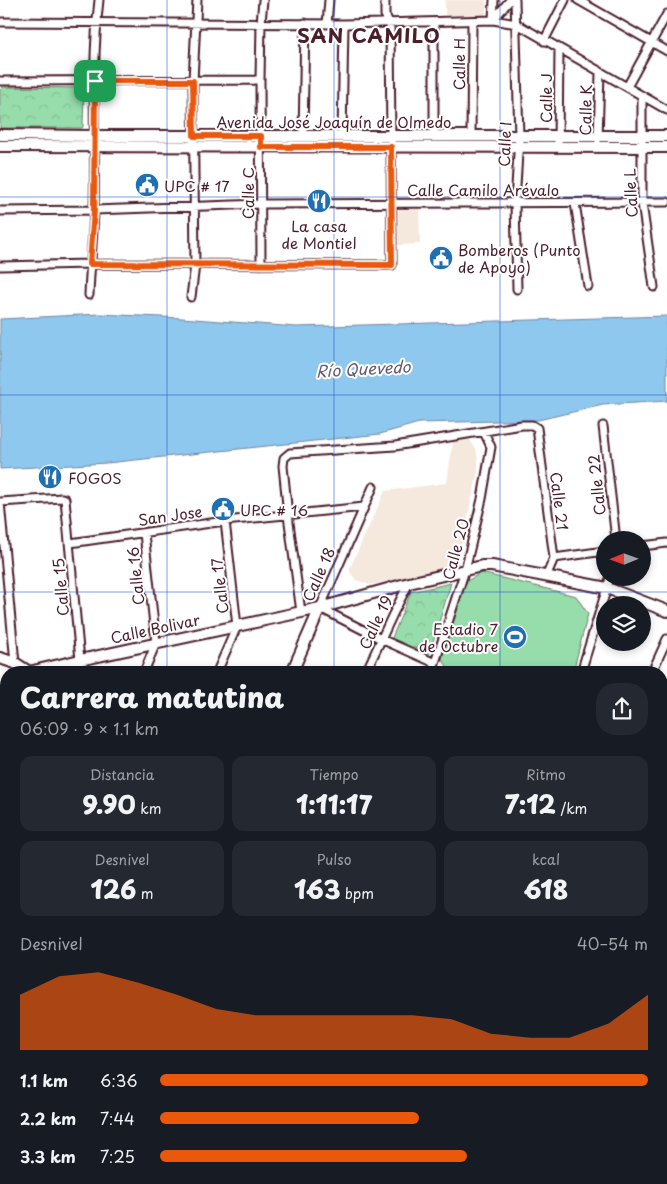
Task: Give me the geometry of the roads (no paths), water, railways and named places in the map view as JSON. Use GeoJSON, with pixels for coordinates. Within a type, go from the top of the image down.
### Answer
{"type":"FeatureCollection","features":[{"type":"Feature","properties":{"kind":"main road","name":"Avenida José Joaquín de Olmedo"},"geometry":{"type":"LineString","coordinates":[[0,135],[194,147],[304,137],[390,136],[471,136],[558,147],[598,142],[642,142],[667,147]]}},
{"type":"Feature","properties":{"kind":"main road","name":"Avenida José Joaquín de Olmedo"},"geometry":{"type":"LineString","coordinates":[[0,146],[194,136],[391,147],[519,142],[559,136],[598,142]]}},
{"type":"Feature","properties":{"kind":"main road","name":"Avenida José Joaquín de Olmedo"},"geometry":{"type":"LineString","coordinates":[[642,142],[667,136]]}},
{"type":"Feature","properties":{"kind":"main road","name":"Calle Bolivar"},"geometry":{"type":"LineString","coordinates":[[54,666],[320,608],[473,567],[492,566],[546,577],[596,582]]}},
{"type":"Feature","properties":{"kind":"main road","name":"Calle Bolivar"},"geometry":{"type":"LineString","coordinates":[[614,586],[667,611]]}},
{"type":"Feature","properties":{"kind":"main road","name":"Calle 18"},"geometry":{"type":"LineString","coordinates":[[295,666],[320,608]]}},
{"type":"Feature","properties":{"kind":"main road","name":"Calle Bolivar"},"geometry":{"type":"LineString","coordinates":[[0,658],[15,662],[21,666]]}},
{"type":"Feature","properties":{"kind":"street"},"geometry":{"type":"LineString","coordinates":[[89,295],[94,210],[93,142],[96,22],[99,0]]}},
{"type":"Feature","properties":{"kind":"street"},"geometry":{"type":"LineString","coordinates":[[191,298],[195,265],[193,81],[197,0]]}},
{"type":"Feature","properties":{"kind":"street","name":"Calle C"},"geometry":{"type":"LineString","coordinates":[[261,265],[260,80],[263,0]]}},
{"type":"Feature","properties":{"kind":"street"},"geometry":{"type":"LineString","coordinates":[[327,24],[329,0]]}},
{"type":"Feature","properties":{"kind":"street"},"geometry":{"type":"LineString","coordinates":[[0,266],[90,264],[392,265],[390,24],[385,15],[385,0]]}},
{"type":"Feature","properties":{"kind":"street"},"geometry":{"type":"LineString","coordinates":[[493,20],[494,0]]}},
{"type":"Feature","properties":{"kind":"street"},"geometry":{"type":"LineString","coordinates":[[493,20],[510,0]]}},
{"type":"Feature","properties":{"kind":"street","name":"Calle I"},"geometry":{"type":"LineString","coordinates":[[515,0],[519,142],[515,203],[518,289]]}},
{"type":"Feature","properties":{"kind":"street"},"geometry":{"type":"LineString","coordinates":[[544,41],[566,0]]}},
{"type":"Feature","properties":{"kind":"street"},"geometry":{"type":"LineString","coordinates":[[578,0],[667,51]]}},
{"type":"Feature","properties":{"kind":"street"},"geometry":{"type":"LineString","coordinates":[[627,87],[667,14]]}},
{"type":"Feature","properties":{"kind":"street"},"geometry":{"type":"LineString","coordinates":[[0,22],[390,24],[493,20],[517,24],[667,110]]}},
{"type":"Feature","properties":{"kind":"street","name":"Calle H"},"geometry":{"type":"LineString","coordinates":[[471,136],[472,21]]}},
{"type":"Feature","properties":{"kind":"street"},"geometry":{"type":"LineString","coordinates":[[434,22],[434,136]]}},
{"type":"Feature","properties":{"kind":"street"},"geometry":{"type":"LineString","coordinates":[[304,137],[305,23]]}},
{"type":"Feature","properties":{"kind":"street"},"geometry":{"type":"LineString","coordinates":[[342,137],[344,24]]}},
{"type":"Feature","properties":{"kind":"street","name":"Calle J"},"geometry":{"type":"LineString","coordinates":[[558,147],[559,49]]}},
{"type":"Feature","properties":{"kind":"street","name":"Calle K"},"geometry":{"type":"LineString","coordinates":[[598,142],[600,73]]}},
{"type":"Feature","properties":{"kind":"street"},"geometry":{"type":"LineString","coordinates":[[0,81],[260,80]]}},
{"type":"Feature","properties":{"kind":"street","name":"Calle L"},"geometry":{"type":"LineString","coordinates":[[642,96],[642,203],[654,287]]}},
{"type":"Feature","properties":{"kind":"street","name":"Calle Camilo Arévalo"},"geometry":{"type":"LineString","coordinates":[[0,211],[94,210],[262,204],[667,202]]}},
{"type":"Feature","properties":{"kind":"street"},"geometry":{"type":"LineString","coordinates":[[574,203],[588,286]]}},
{"type":"Feature","properties":{"kind":"street","name":"Calle 21"},"geometry":{"type":"LineString","coordinates":[[484,432],[522,425],[532,425],[538,428],[554,558],[546,577]]}},
{"type":"Feature","properties":{"kind":"street","name":"Calle 22"},"geometry":{"type":"LineString","coordinates":[[603,426],[615,531]]}},
{"type":"Feature","properties":{"kind":"street"},"geometry":{"type":"LineString","coordinates":[[301,612],[288,515],[283,466],[284,458],[290,453],[395,446],[484,432]]}},
{"type":"Feature","properties":{"kind":"street","name":"Calle 20"},"geometry":{"type":"LineString","coordinates":[[434,666],[464,570],[489,462],[491,447],[484,432]]}},
{"type":"Feature","properties":{"kind":"street","name":"Calle 18"},"geometry":{"type":"LineString","coordinates":[[320,608],[373,487]]}},
{"type":"Feature","properties":{"kind":"street","name":"Calle 15"},"geometry":{"type":"LineString","coordinates":[[0,502],[64,498],[70,543],[80,660],[78,666]]}},
{"type":"Feature","properties":{"kind":"street"},"geometry":{"type":"LineString","coordinates":[[0,502],[4,573],[15,662]]}},
{"type":"Feature","properties":{"kind":"street","name":"San Jose"},"geometry":{"type":"LineString","coordinates":[[70,543],[225,521],[364,507]]}},
{"type":"Feature","properties":{"kind":"street","name":"Calle 17"},"geometry":{"type":"LineString","coordinates":[[220,666],[238,626],[225,521]]}},
{"type":"Feature","properties":{"kind":"street","name":"Calle 16"},"geometry":{"type":"LineString","coordinates":[[144,533],[156,644],[147,666]]}},
{"type":"Feature","properties":{"kind":"street"},"geometry":{"type":"LineString","coordinates":[[651,545],[667,543]]}},
{"type":"Feature","properties":{"kind":"street"},"geometry":{"type":"LineString","coordinates":[[554,558],[596,553]]}},
{"type":"Feature","properties":{"kind":"street","name":"Calle 19"},"geometry":{"type":"LineString","coordinates":[[369,666],[409,583]]}},
{"type":"Feature","properties":{"kind":"street"},"geometry":{"type":"LineString","coordinates":[[583,666],[607,586]]}},
{"type":"Feature","properties":{"kind":"street"},"geometry":{"type":"LineString","coordinates":[[320,608],[381,640],[435,663]]}},
{"type":"Feature","properties":{"kind":"street"},"geometry":{"type":"LineString","coordinates":[[655,666],[667,640]]}},
{"type":"Feature","properties":{"kind":"water","name":"Río Quevedo"},"geometry":{"type":"Polygon","coordinates":[[[100,314],[296,327],[667,316],[667,401],[603,405],[538,420],[419,423],[380,434],[107,463],[0,469],[0,319],[100,314]]]}},
{"type":"Feature","properties":{"kind":"place","name":"UPC # 17"},"geometry":{"type":"Point","coordinates":[147,185]}},
{"type":"Feature","properties":{"kind":"place","name":"La casa de Montiel"},"geometry":{"type":"Point","coordinates":[319,201]}},
{"type":"Feature","properties":{"kind":"place","name":"Bomberos (Punto de Apoyo)"},"geometry":{"type":"Point","coordinates":[441,258]}},
{"type":"Feature","properties":{"kind":"place","name":"FOGOS"},"geometry":{"type":"Point","coordinates":[50,477]}},
{"type":"Feature","properties":{"kind":"place","name":"UPC # 16"},"geometry":{"type":"Point","coordinates":[223,509]}},
{"type":"Feature","properties":{"kind":"place","name":"Estadio 7 de Octubre"},"geometry":{"type":"Point","coordinates":[515,637]}},
{"type":"Feature","properties":{"kind":"district","name":"SAN CAMILO"},"geometry":{"type":"Point","coordinates":[369,35]}}]}
